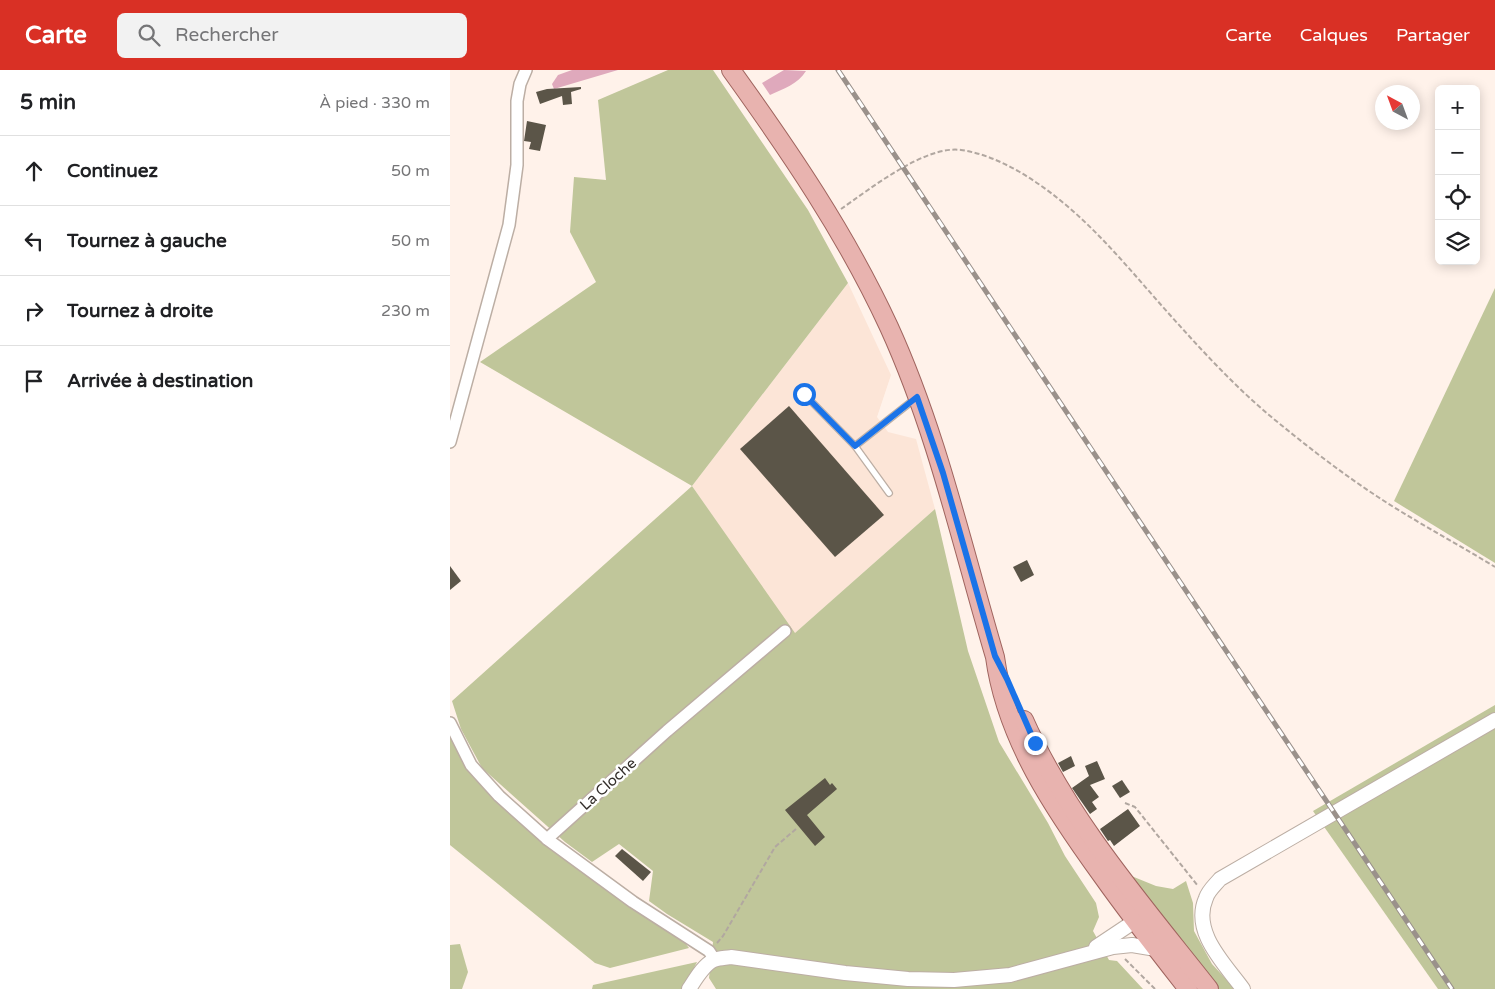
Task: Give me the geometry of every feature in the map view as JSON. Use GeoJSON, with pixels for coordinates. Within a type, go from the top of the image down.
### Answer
{"type":"FeatureCollection","features":[{"type":"Feature","properties":{"kind":"main road"},"geometry":{"type":"LineString","coordinates":[[731,70],[797,164],[830,216],[874,295],[896,343],[943,473],[995,656],[999,682],[1017,734],[1029,761],[1060,816],[1135,921],[1188,989]]}},
{"type":"Feature","properties":{"kind":"main road"},"geometry":{"type":"LineString","coordinates":[[995,656],[1035,743],[1057,784],[1148,912],[1209,989]]}},
{"type":"Feature","properties":{"kind":"street"},"geometry":{"type":"LineString","coordinates":[[450,442],[509,225],[517,165],[517,101],[520,84],[526,70]]}},
{"type":"Feature","properties":{"kind":"street","name":"La Cloche"},"geometry":{"type":"LineString","coordinates":[[547,839],[667,731],[786,631]]}},
{"type":"Feature","properties":{"kind":"street"},"geometry":{"type":"LineString","coordinates":[[1243,989],[1209,942],[1202,925],[1206,896],[1220,879],[1495,720]]}},
{"type":"Feature","properties":{"kind":"street"},"geometry":{"type":"LineString","coordinates":[[450,723],[471,765],[499,796],[547,839],[633,902],[712,955],[845,973],[908,979],[954,980],[1010,975],[1113,947],[1132,945],[1156,949]]}},
{"type":"Feature","properties":{"kind":"street"},"geometry":{"type":"LineString","coordinates":[[1084,955],[1135,921],[1143,919],[1152,924],[1203,989]]}},
{"type":"Feature","properties":{"kind":"street"},"geometry":{"type":"LineString","coordinates":[[689,989],[712,955]]}},
{"type":"Feature","properties":{"kind":"lane"},"geometry":{"type":"LineString","coordinates":[[804,394],[855,446],[889,493]]}},
{"type":"Feature","properties":{"kind":"lane"},"geometry":{"type":"LineString","coordinates":[[855,446],[917,397]]}},
{"type":"Feature","properties":{"kind":"path"},"geometry":{"type":"LineString","coordinates":[[830,216],[914,161],[941,151],[958,149],[973,152],[991,157],[1014,169],[1058,197],[1095,230],[1203,351],[1269,415],[1371,492],[1495,567]]}},
{"type":"Feature","properties":{"kind":"path"},"geometry":{"type":"LineString","coordinates":[[1125,802],[1135,807],[1206,896]]}},
{"type":"Feature","properties":{"kind":"path"},"geometry":{"type":"LineString","coordinates":[[712,955],[775,847],[796,829]]}},
{"type":"Feature","properties":{"kind":"path"},"geometry":{"type":"LineString","coordinates":[[1113,947],[1155,989]]}},
{"type":"Feature","properties":{"kind":"shaded area"},"geometry":{"type":"Polygon","coordinates":[[[572,70],[618,70],[554,89],[552,84],[558,75],[572,70]]]}},
{"type":"Feature","properties":{"kind":"shaded area"},"geometry":{"type":"Polygon","coordinates":[[[784,70],[806,71],[795,83],[770,95],[762,83],[784,70]]]}},
{"type":"Feature","properties":{"kind":"shaded area"},"geometry":{"type":"Polygon","coordinates":[[[848,283],[891,375],[877,417],[888,432],[916,439],[935,509],[794,634],[692,486],[848,283]]]}},
{"type":"Feature","properties":{"kind":"green space"},"geometry":{"type":"Polygon","coordinates":[[[668,70],[713,70],[808,210],[848,283],[692,486],[480,362],[596,282],[570,232],[574,177],[606,180],[598,100],[668,70]]]}},
{"type":"Feature","properties":{"kind":"green space"},"geometry":{"type":"Polygon","coordinates":[[[1495,288],[1495,563],[1394,501],[1495,288]]]}},
{"type":"Feature","properties":{"kind":"green space"},"geometry":{"type":"Polygon","coordinates":[[[692,486],[795,633],[935,509],[968,651],[999,742],[1048,823],[1065,856],[1096,903],[1099,917],[1093,931],[1109,960],[1117,961],[1143,989],[716,989],[709,978],[713,942],[649,901],[653,871],[619,844],[592,862],[565,842],[482,768],[461,729],[452,701],[692,486]]]}},
{"type":"Feature","properties":{"kind":"green space"},"geometry":{"type":"Polygon","coordinates":[[[1495,705],[1495,989],[1438,989],[1313,811],[1495,705]]]}},
{"type":"Feature","properties":{"kind":"green space"},"geometry":{"type":"Polygon","coordinates":[[[450,730],[482,783],[522,825],[568,861],[682,939],[689,948],[610,968],[595,963],[450,845],[450,730]]]}},
{"type":"Feature","properties":{"kind":"green space"},"geometry":{"type":"Polygon","coordinates":[[[1129,875],[1156,886],[1173,889],[1186,881],[1193,903],[1194,931],[1212,964],[1235,989],[1219,989],[1129,875]]]}},
{"type":"Feature","properties":{"kind":"green space"},"geometry":{"type":"Polygon","coordinates":[[[460,944],[468,972],[462,989],[450,989],[450,945],[460,944]]]}},
{"type":"Feature","properties":{"kind":"green space"},"geometry":{"type":"Polygon","coordinates":[[[697,962],[683,989],[592,989],[593,985],[697,962]]]}},
{"type":"Feature","properties":{"kind":"building"},"geometry":{"type":"Polygon","coordinates":[[[581,87],[581,89],[571,92],[572,104],[563,105],[562,96],[540,104],[536,92],[547,89],[581,87]]]}},
{"type":"Feature","properties":{"kind":"building"},"geometry":{"type":"Polygon","coordinates":[[[527,121],[546,125],[540,151],[529,149],[531,142],[524,141],[527,121]]]}},
{"type":"Feature","properties":{"kind":"building"},"geometry":{"type":"Polygon","coordinates":[[[789,406],[884,515],[835,557],[740,449],[789,406]]]}},
{"type":"Feature","properties":{"kind":"building"},"geometry":{"type":"Polygon","coordinates":[[[1027,560],[1034,575],[1021,582],[1013,567],[1027,560]]]}},
{"type":"Feature","properties":{"kind":"building"},"geometry":{"type":"Polygon","coordinates":[[[450,566],[461,581],[450,590],[450,566]]]}},
{"type":"Feature","properties":{"kind":"building"},"geometry":{"type":"Polygon","coordinates":[[[1071,756],[1075,766],[1063,772],[1058,763],[1071,756]]]}},
{"type":"Feature","properties":{"kind":"building"},"geometry":{"type":"Polygon","coordinates":[[[1097,761],[1105,779],[1090,785],[1099,797],[1092,802],[1097,809],[1090,814],[1072,788],[1089,776],[1085,766],[1097,761]]]}},
{"type":"Feature","properties":{"kind":"building"},"geometry":{"type":"Polygon","coordinates":[[[825,778],[830,785],[832,783],[837,789],[807,815],[825,837],[815,846],[785,810],[825,778]]]}},
{"type":"Feature","properties":{"kind":"building"},"geometry":{"type":"Polygon","coordinates":[[[1122,780],[1130,792],[1120,798],[1112,786],[1122,780]]]}},
{"type":"Feature","properties":{"kind":"building"},"geometry":{"type":"Polygon","coordinates":[[[1128,809],[1140,826],[1114,846],[1100,829],[1128,809]]]}},
{"type":"Feature","properties":{"kind":"building"},"geometry":{"type":"Polygon","coordinates":[[[622,849],[651,872],[643,881],[615,856],[622,849]]]}},
{"type":"Feature","properties":{"kind":"railway"},"geometry":{"type":"LineString","coordinates":[[838,70],[1452,989]]}},
{"type":"Feature","properties":{"kind":"route"},"geometry":{"type":"LineString","coordinates":[[804,394],[855,446],[917,397],[943,473],[995,656],[1035,743]]}}]}
